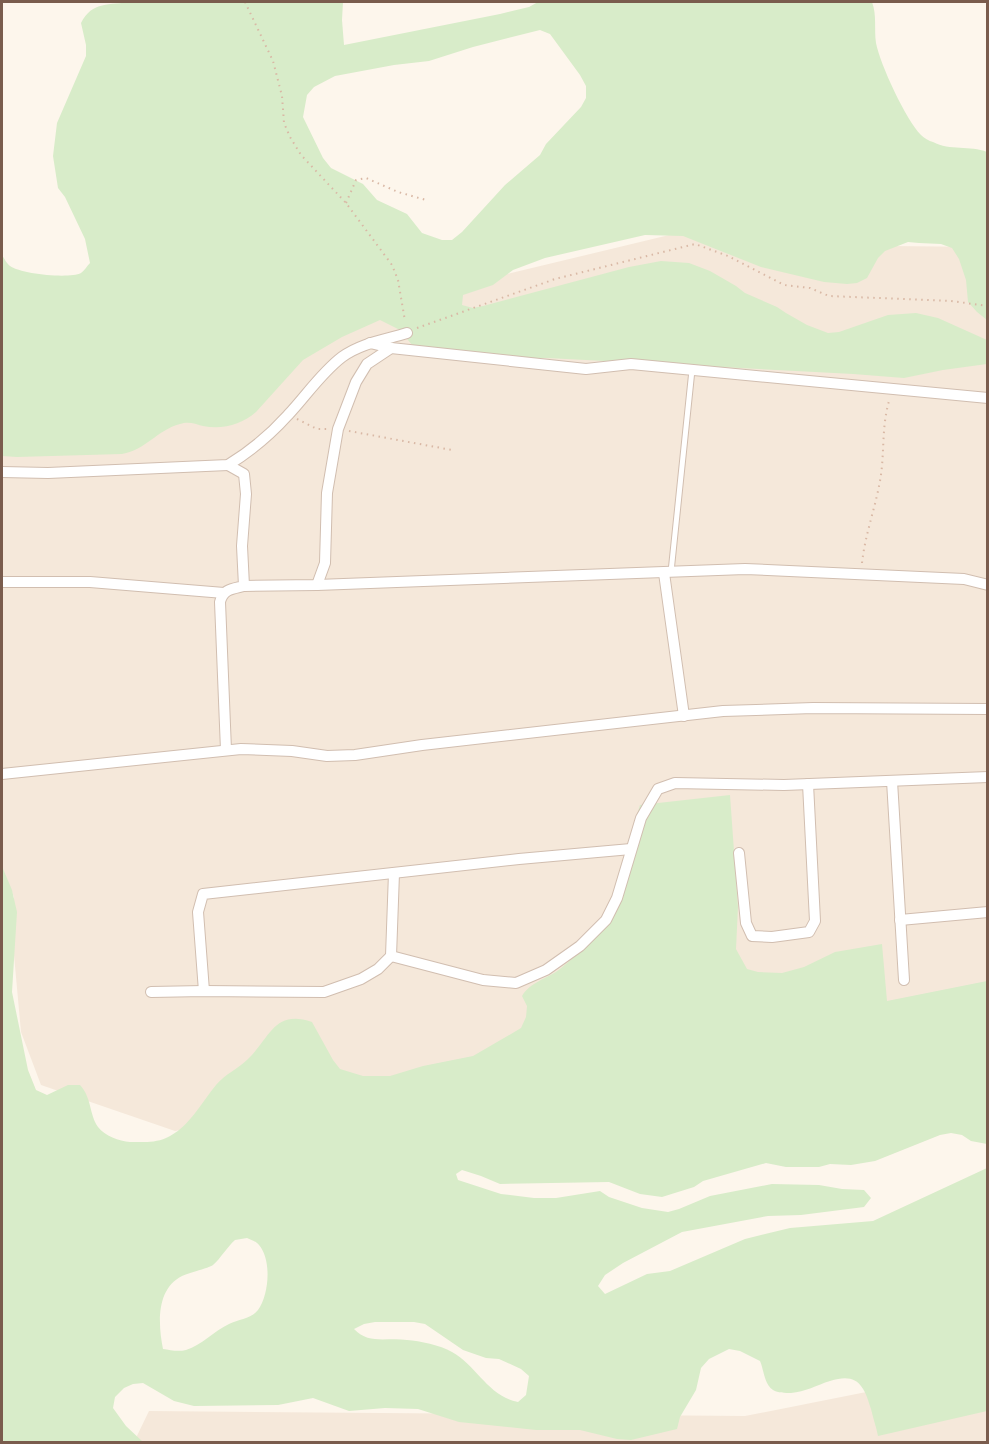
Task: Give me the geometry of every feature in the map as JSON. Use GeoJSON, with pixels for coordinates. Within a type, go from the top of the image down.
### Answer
{"type":"FeatureCollection","features":[{"type":"Feature","properties":{"kind":"street"},"geometry":{"type":"LineString","coordinates":[[2,472],[48,473],[228,465],[250,452],[342,357],[370,343],[407,333]]}},
{"type":"Feature","properties":{"kind":"street"},"geometry":{"type":"LineString","coordinates":[[370,343],[391,348],[586,369],[631,364],[987,398]]}},
{"type":"Feature","properties":{"kind":"street"},"geometry":{"type":"LineString","coordinates":[[317,585],[325,563],[327,494],[338,429],[356,382],[367,364],[391,348]]}},
{"type":"Feature","properties":{"kind":"street"},"geometry":{"type":"LineString","coordinates":[[228,465],[244,474],[246,485],[242,546],[244,586]]}},
{"type":"Feature","properties":{"kind":"street"},"geometry":{"type":"LineString","coordinates":[[2,582],[90,582],[224,593],[244,586],[745,569],[964,579],[987,585]]}},
{"type":"Feature","properties":{"kind":"street"},"geometry":{"type":"LineString","coordinates":[[668,572],[684,716]]}},
{"type":"Feature","properties":{"kind":"street"},"geometry":{"type":"LineString","coordinates":[[224,593],[220,602],[226,750]]}},
{"type":"Feature","properties":{"kind":"street"},"geometry":{"type":"LineString","coordinates":[[2,774],[242,749],[355,756],[422,745],[684,716],[769,709],[987,709]]}},
{"type":"Feature","properties":{"kind":"street"},"geometry":{"type":"LineString","coordinates":[[391,956],[483,980],[516,983],[546,970],[580,946],[606,920],[617,898],[641,818],[658,789],[665,786],[675,783],[808,784],[987,777]]}},
{"type":"Feature","properties":{"kind":"street"},"geometry":{"type":"LineString","coordinates":[[892,781],[904,980]]}},
{"type":"Feature","properties":{"kind":"street"},"geometry":{"type":"LineString","coordinates":[[739,853],[746,923],[752,936],[772,937],[809,932],[815,921],[808,784]]}},
{"type":"Feature","properties":{"kind":"street"},"geometry":{"type":"LineString","coordinates":[[204,991],[198,912],[203,894],[631,849]]}},
{"type":"Feature","properties":{"kind":"street"},"geometry":{"type":"LineString","coordinates":[[151,993],[324,992],[361,979],[378,969],[391,956],[394,873]]}},
{"type":"Feature","properties":{"kind":"street"},"geometry":{"type":"LineString","coordinates":[[900,920],[987,912]]}},
{"type":"Feature","properties":{"kind":"lane"},"geometry":{"type":"LineString","coordinates":[[668,572],[692,370]]}},
{"type":"Feature","properties":{"kind":"path"},"geometry":{"type":"LineString","coordinates":[[245,2],[273,61],[282,96],[284,123],[290,137],[301,155],[346,203],[392,265],[398,280],[407,333],[429,323],[555,279],[695,244],[728,256],[784,285],[810,288],[829,297],[951,301],[987,306]]}},
{"type":"Feature","properties":{"kind":"path"},"geometry":{"type":"LineString","coordinates":[[346,203],[356,180],[366,178],[398,192],[426,200]]}},
{"type":"Feature","properties":{"kind":"path"},"geometry":{"type":"LineString","coordinates":[[861,575],[864,549],[880,481],[886,412],[893,389]]}},
{"type":"Feature","properties":{"kind":"path"},"geometry":{"type":"LineString","coordinates":[[289,414],[317,429],[338,429],[452,450]]}},
{"type":"Feature","properties":{"kind":"shaded area"},"geometry":{"type":"Polygon","coordinates":[[[690,230],[791,245],[987,247],[987,998],[583,1046],[175,1131],[41,1085],[21,1032],[13,944],[14,897],[2,866],[2,408],[478,281],[690,230]]]}},
{"type":"Feature","properties":{"kind":"shaded area"},"geometry":{"type":"Polygon","coordinates":[[[987,1368],[987,1442],[134,1442],[149,1411],[745,1416],[987,1368]]]}},
{"type":"Feature","properties":{"kind":"green space"},"geometry":{"type":"Polygon","coordinates":[[[131,2],[343,2],[344,45],[500,14],[529,7],[538,2],[872,2],[878,52],[894,91],[915,128],[925,138],[940,145],[987,152],[987,320],[968,302],[966,280],[959,259],[952,248],[941,244],[908,242],[885,251],[878,258],[867,278],[857,283],[847,284],[824,282],[761,267],[683,236],[645,235],[545,258],[513,270],[493,285],[463,295],[462,305],[473,308],[483,306],[629,267],[661,261],[689,263],[710,271],[745,293],[777,307],[807,325],[828,333],[839,332],[888,315],[916,313],[938,318],[987,340],[987,364],[904,378],[547,358],[451,358],[412,345],[400,330],[380,320],[342,337],[303,360],[256,412],[238,423],[218,427],[180,424],[138,448],[122,454],[2,456],[2,255],[9,265],[16,269],[45,275],[75,275],[81,273],[90,263],[85,239],[65,197],[58,188],[53,156],[57,123],[86,56],[81,23],[85,16],[102,5],[131,2]],[[540,30],[429,61],[335,76],[314,87],[307,95],[303,117],[323,158],[331,168],[363,184],[377,200],[407,214],[422,233],[442,240],[452,240],[505,185],[540,155],[546,144],[581,107],[586,98],[586,86],[580,75],[550,34],[540,30]]]}},
{"type":"Feature","properties":{"kind":"green space"},"geometry":{"type":"Polygon","coordinates":[[[730,795],[738,907],[736,949],[747,969],[782,973],[804,967],[835,952],[882,944],[887,1001],[987,981],[987,1144],[971,1141],[962,1135],[951,1133],[940,1135],[875,1161],[851,1165],[786,1167],[766,1163],[703,1181],[694,1187],[662,1197],[640,1194],[609,1182],[500,1184],[462,1170],[456,1174],[458,1180],[501,1194],[534,1198],[556,1198],[600,1191],[609,1197],[642,1208],[668,1212],[710,1196],[772,1184],[819,1185],[864,1190],[871,1198],[864,1207],[801,1215],[768,1216],[682,1232],[605,1275],[598,1286],[605,1294],[647,1274],[670,1271],[745,1239],[790,1228],[873,1221],[987,1168],[987,1411],[878,1436],[865,1393],[862,1387],[853,1380],[839,1379],[806,1390],[777,1392],[768,1384],[760,1361],[740,1351],[729,1349],[709,1359],[701,1368],[696,1390],[680,1417],[677,1429],[631,1440],[580,1430],[536,1430],[459,1422],[418,1409],[385,1408],[349,1411],[313,1398],[278,1405],[194,1406],[174,1401],[143,1383],[124,1388],[115,1397],[113,1408],[126,1426],[143,1442],[2,1442],[2,866],[12,890],[17,912],[12,992],[28,1070],[36,1090],[47,1095],[68,1085],[80,1085],[87,1095],[95,1122],[104,1133],[112,1138],[126,1141],[153,1141],[162,1140],[181,1128],[220,1081],[248,1059],[274,1028],[289,1019],[312,1022],[340,1069],[363,1076],[390,1076],[423,1066],[473,1056],[521,1028],[526,1017],[527,1006],[522,996],[525,991],[566,964],[603,925],[640,805],[730,795]],[[247,1238],[235,1240],[213,1265],[182,1276],[167,1289],[160,1318],[163,1349],[180,1351],[192,1348],[224,1327],[258,1310],[267,1287],[266,1259],[259,1245],[247,1238]],[[375,1322],[354,1329],[372,1339],[400,1339],[442,1347],[461,1358],[499,1394],[518,1402],[526,1395],[529,1376],[521,1369],[499,1359],[486,1358],[463,1350],[425,1324],[375,1322]]]}}]}
